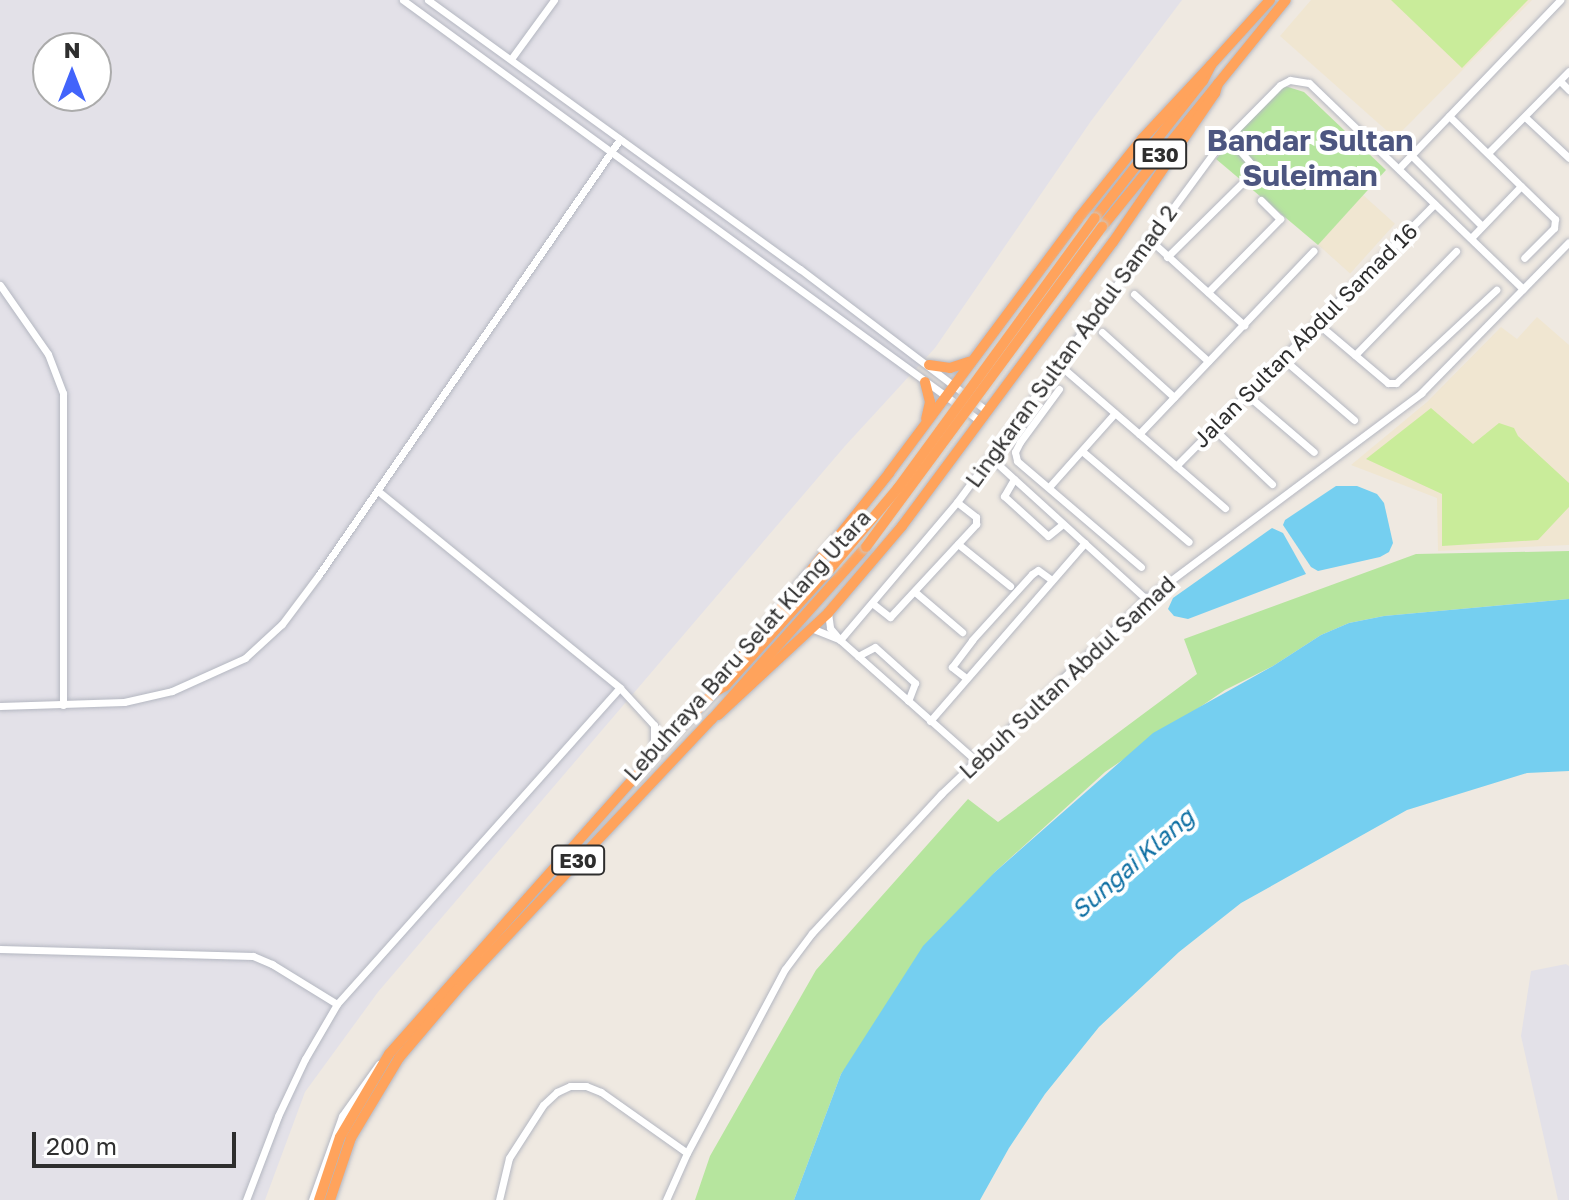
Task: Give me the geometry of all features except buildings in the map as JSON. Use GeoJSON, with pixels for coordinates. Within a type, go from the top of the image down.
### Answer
{"type":"FeatureCollection","features":[{"type":"Feature","properties":{"kind":"highway","name":"Lebuhraya Baru Selat Klang Utara"},"geometry":{"type":"LineString","coordinates":[[319,1200],[340,1137],[359,1098],[389,1054],[654,755],[713,693],[725,686],[898,488],[1098,223],[1203,81],[1211,65],[1270,0]]}},
{"type":"Feature","properties":{"kind":"highway","name":"Lebuhraya Baru Selat Klang Utara"},"geometry":{"type":"LineString","coordinates":[[330,1200],[351,1138],[399,1058],[462,984],[712,719],[866,547],[1098,223],[1286,0]]}},
{"type":"Feature","properties":{"kind":"highway"},"geometry":{"type":"LineString","coordinates":[[713,693],[925,425],[1142,139],[1211,65]]}},
{"type":"Feature","properties":{"kind":"highway"},"geometry":{"type":"LineString","coordinates":[[712,719],[730,707],[828,613],[902,526],[1113,242],[1215,93],[1218,83]]}},
{"type":"Feature","properties":{"kind":"highway"},"geometry":{"type":"LineString","coordinates":[[929,365],[950,368],[971,361]]}},
{"type":"Feature","properties":{"kind":"highway"},"geometry":{"type":"LineString","coordinates":[[925,382],[930,402],[925,425]]}},
{"type":"Feature","properties":{"kind":"street"},"geometry":{"type":"LineString","coordinates":[[403,0],[980,421]]}},
{"type":"Feature","properties":{"kind":"street"},"geometry":{"type":"LineString","coordinates":[[428,0],[929,365],[987,411]]}},
{"type":"Feature","properties":{"kind":"street"},"geometry":{"type":"LineString","coordinates":[[511,59],[554,0]]}},
{"type":"Feature","properties":{"kind":"street"},"geometry":{"type":"LineString","coordinates":[[1399,168],[1560,0]]}},
{"type":"Feature","properties":{"kind":"street"},"geometry":{"type":"LineString","coordinates":[[1488,153],[1569,71]]}},
{"type":"Feature","properties":{"kind":"street","name":"Lingkaran Sultan Abdul Samad 2"},"geometry":{"type":"LineString","coordinates":[[840,640],[957,502],[1148,238],[1228,137],[1269,93],[1290,80],[1309,83],[1523,289]]}},
{"type":"Feature","properties":{"kind":"street"},"geometry":{"type":"LineString","coordinates":[[1560,81],[1569,90]]}},
{"type":"Feature","properties":{"kind":"street"},"geometry":{"type":"LineString","coordinates":[[1449,116],[1555,219],[1554,228],[1524,258]]}},
{"type":"Feature","properties":{"kind":"street"},"geometry":{"type":"LineString","coordinates":[[1525,117],[1569,158]]}},
{"type":"Feature","properties":{"kind":"street"},"geometry":{"type":"LineString","coordinates":[[1228,137],[1252,165],[1251,179]]}},
{"type":"Feature","properties":{"kind":"street"},"geometry":{"type":"LineString","coordinates":[[0,706],[124,702],[172,691],[245,658],[282,624],[378,491],[620,139]]}},
{"type":"Feature","properties":{"kind":"street"},"geometry":{"type":"LineString","coordinates":[[1411,155],[1482,226]]}},
{"type":"Feature","properties":{"kind":"street"},"geometry":{"type":"LineString","coordinates":[[1167,257],[1242,183]]}},
{"type":"Feature","properties":{"kind":"street"},"geometry":{"type":"LineString","coordinates":[[1471,238],[1521,186]]}},
{"type":"Feature","properties":{"kind":"street"},"geometry":{"type":"LineString","coordinates":[[1208,292],[1280,219],[1261,200]]}},
{"type":"Feature","properties":{"kind":"street","name":"Jalan Sultan Abdul Samad 16"},"geometry":{"type":"LineString","coordinates":[[1176,466],[1434,204]]}},
{"type":"Feature","properties":{"kind":"street"},"geometry":{"type":"LineString","coordinates":[[723,234],[732,221]]}},
{"type":"Feature","properties":{"kind":"street"},"geometry":{"type":"LineString","coordinates":[[1148,238],[1244,325]]}},
{"type":"Feature","properties":{"kind":"street","name":"Lebuh Sultan Abdul Samad"},"geometry":{"type":"LineString","coordinates":[[666,1200],[687,1153],[785,969],[838,905],[975,760],[1146,599],[1421,393],[1569,242]]}},
{"type":"Feature","properties":{"kind":"street"},"geometry":{"type":"LineString","coordinates":[[1139,434],[1313,251]]}},
{"type":"Feature","properties":{"kind":"street"},"geometry":{"type":"LineString","coordinates":[[1355,355],[1456,251]]}},
{"type":"Feature","properties":{"kind":"street"},"geometry":{"type":"LineString","coordinates":[[0,285],[48,354],[63,393],[63,705]]}},
{"type":"Feature","properties":{"kind":"street"},"geometry":{"type":"LineString","coordinates":[[1317,323],[1392,384],[1496,290]]}},
{"type":"Feature","properties":{"kind":"street"},"geometry":{"type":"LineString","coordinates":[[1134,294],[1208,361]]}},
{"type":"Feature","properties":{"kind":"street"},"geometry":{"type":"LineString","coordinates":[[1102,332],[1174,397]]}},
{"type":"Feature","properties":{"kind":"street"},"geometry":{"type":"LineString","coordinates":[[1282,358],[1354,420]]}},
{"type":"Feature","properties":{"kind":"street"},"geometry":{"type":"LineString","coordinates":[[1057,363],[1225,508]]}},
{"type":"Feature","properties":{"kind":"street"},"geometry":{"type":"LineString","coordinates":[[1059,389],[1015,452],[1017,461],[1141,567]]}},
{"type":"Feature","properties":{"kind":"street"},"geometry":{"type":"LineString","coordinates":[[1246,394],[1314,452]]}},
{"type":"Feature","properties":{"kind":"street"},"geometry":{"type":"LineString","coordinates":[[1049,487],[1115,413]]}},
{"type":"Feature","properties":{"kind":"street"},"geometry":{"type":"LineString","coordinates":[[1214,429],[1272,484]]}},
{"type":"Feature","properties":{"kind":"street"},"geometry":{"type":"LineString","coordinates":[[1082,451],[1189,542]]}},
{"type":"Feature","properties":{"kind":"street"},"geometry":{"type":"LineString","coordinates":[[990,457],[1146,599]]}},
{"type":"Feature","properties":{"kind":"street"},"geometry":{"type":"LineString","coordinates":[[1014,479],[1004,496],[1048,536],[1063,524]]}},
{"type":"Feature","properties":{"kind":"street"},"geometry":{"type":"LineString","coordinates":[[378,491],[620,688],[654,725],[654,755]]}},
{"type":"Feature","properties":{"kind":"street"},"geometry":{"type":"LineString","coordinates":[[872,603],[890,617],[976,524],[976,517],[957,502]]}},
{"type":"Feature","properties":{"kind":"street"},"geometry":{"type":"LineString","coordinates":[[930,721],[1085,543]]}},
{"type":"Feature","properties":{"kind":"street"},"geometry":{"type":"LineString","coordinates":[[958,544],[1010,586]]}},
{"type":"Feature","properties":{"kind":"street"},"geometry":{"type":"LineString","coordinates":[[966,678],[952,667],[972,640],[1032,574],[1038,570],[1052,580]]}},
{"type":"Feature","properties":{"kind":"street"},"geometry":{"type":"LineString","coordinates":[[915,592],[962,632]]}},
{"type":"Feature","properties":{"kind":"street"},"geometry":{"type":"LineString","coordinates":[[828,613],[830,628],[840,640],[975,760]]}},
{"type":"Feature","properties":{"kind":"street"},"geometry":{"type":"LineString","coordinates":[[811,628],[840,640]]}},
{"type":"Feature","properties":{"kind":"street"},"geometry":{"type":"LineString","coordinates":[[858,656],[875,647],[917,686],[908,701]]}},
{"type":"Feature","properties":{"kind":"street"},"geometry":{"type":"LineString","coordinates":[[246,1200],[278,1116],[305,1059],[337,1004],[620,688]]}},
{"type":"Feature","properties":{"kind":"street"},"geometry":{"type":"LineString","coordinates":[[0,949],[253,956],[272,964],[337,1004]]}},
{"type":"Feature","properties":{"kind":"street"},"geometry":{"type":"LineString","coordinates":[[312,1200],[342,1116],[389,1054]]}},
{"type":"Feature","properties":{"kind":"street"},"geometry":{"type":"LineString","coordinates":[[499,1200],[509,1158],[543,1105],[557,1092],[570,1086],[586,1086],[601,1092],[687,1153]]}},
{"type":"Feature","properties":{"kind":"shaded area"},"geometry":{"type":"Polygon","coordinates":[[[0,0],[1182,0],[1091,121],[935,348],[845,446],[378,992],[305,1092],[265,1200],[0,1200],[0,0]]]}},
{"type":"Feature","properties":{"kind":"shaded area"},"geometry":{"type":"Polygon","coordinates":[[[1311,0],[1532,0],[1395,138],[1280,36],[1311,0]]]}},
{"type":"Feature","properties":{"kind":"shaded area"},"geometry":{"type":"Polygon","coordinates":[[[1363,195],[1395,224],[1350,274],[1318,245],[1363,195]]]}},
{"type":"Feature","properties":{"kind":"shaded area"},"geometry":{"type":"Polygon","coordinates":[[[1537,317],[1569,345],[1569,545],[1438,551],[1437,498],[1351,465],[1427,402],[1501,327],[1517,339],[1537,317]]]}},
{"type":"Feature","properties":{"kind":"shaded area"},"geometry":{"type":"Polygon","coordinates":[[[1569,966],[1569,1200],[1558,1200],[1521,1036],[1531,971],[1569,966]]]}},
{"type":"Feature","properties":{"kind":"green space"},"geometry":{"type":"Polygon","coordinates":[[[1391,0],[1528,0],[1462,68],[1391,0]]]}},
{"type":"Feature","properties":{"kind":"green space"},"geometry":{"type":"Polygon","coordinates":[[[1285,86],[1304,92],[1386,170],[1318,245],[1216,159],[1274,92],[1285,86]]]}},
{"type":"Feature","properties":{"kind":"green space"},"geometry":{"type":"Polygon","coordinates":[[[1431,408],[1473,444],[1499,423],[1514,428],[1518,436],[1569,483],[1569,507],[1538,540],[1442,546],[1442,494],[1366,459],[1431,408]]]}},
{"type":"Feature","properties":{"kind":"green space"},"geometry":{"type":"Polygon","coordinates":[[[1569,551],[1569,599],[1384,616],[1349,623],[1321,635],[1273,666],[1225,690],[1105,772],[995,872],[841,1074],[794,1200],[695,1200],[710,1156],[816,970],[968,799],[998,822],[1197,674],[1184,639],[1416,554],[1569,551]]]}},
{"type":"Feature","properties":{"kind":"water"},"geometry":{"type":"Polygon","coordinates":[[[1336,486],[1357,486],[1377,494],[1384,503],[1393,543],[1389,552],[1380,557],[1318,571],[1311,567],[1283,525],[1285,520],[1336,486]]]}},
{"type":"Feature","properties":{"kind":"water"},"geometry":{"type":"Polygon","coordinates":[[[1272,528],[1283,533],[1306,574],[1188,619],[1174,616],[1168,609],[1173,598],[1272,528]]]}},
{"type":"Feature","properties":{"kind":"water","name":"Sungai Klang"},"geometry":{"type":"Polygon","coordinates":[[[1569,599],[1569,771],[1527,773],[1407,810],[1241,903],[1179,952],[1099,1027],[1045,1094],[1009,1148],[980,1200],[794,1200],[841,1074],[923,946],[995,872],[1153,733],[1273,666],[1321,635],[1349,623],[1384,616],[1569,599]]]}},
{"type":"Feature","properties":{"kind":"district","name":"Bandar Sultan Suleiman"},"geometry":{"type":"Point","coordinates":[1310,157]}}]}
